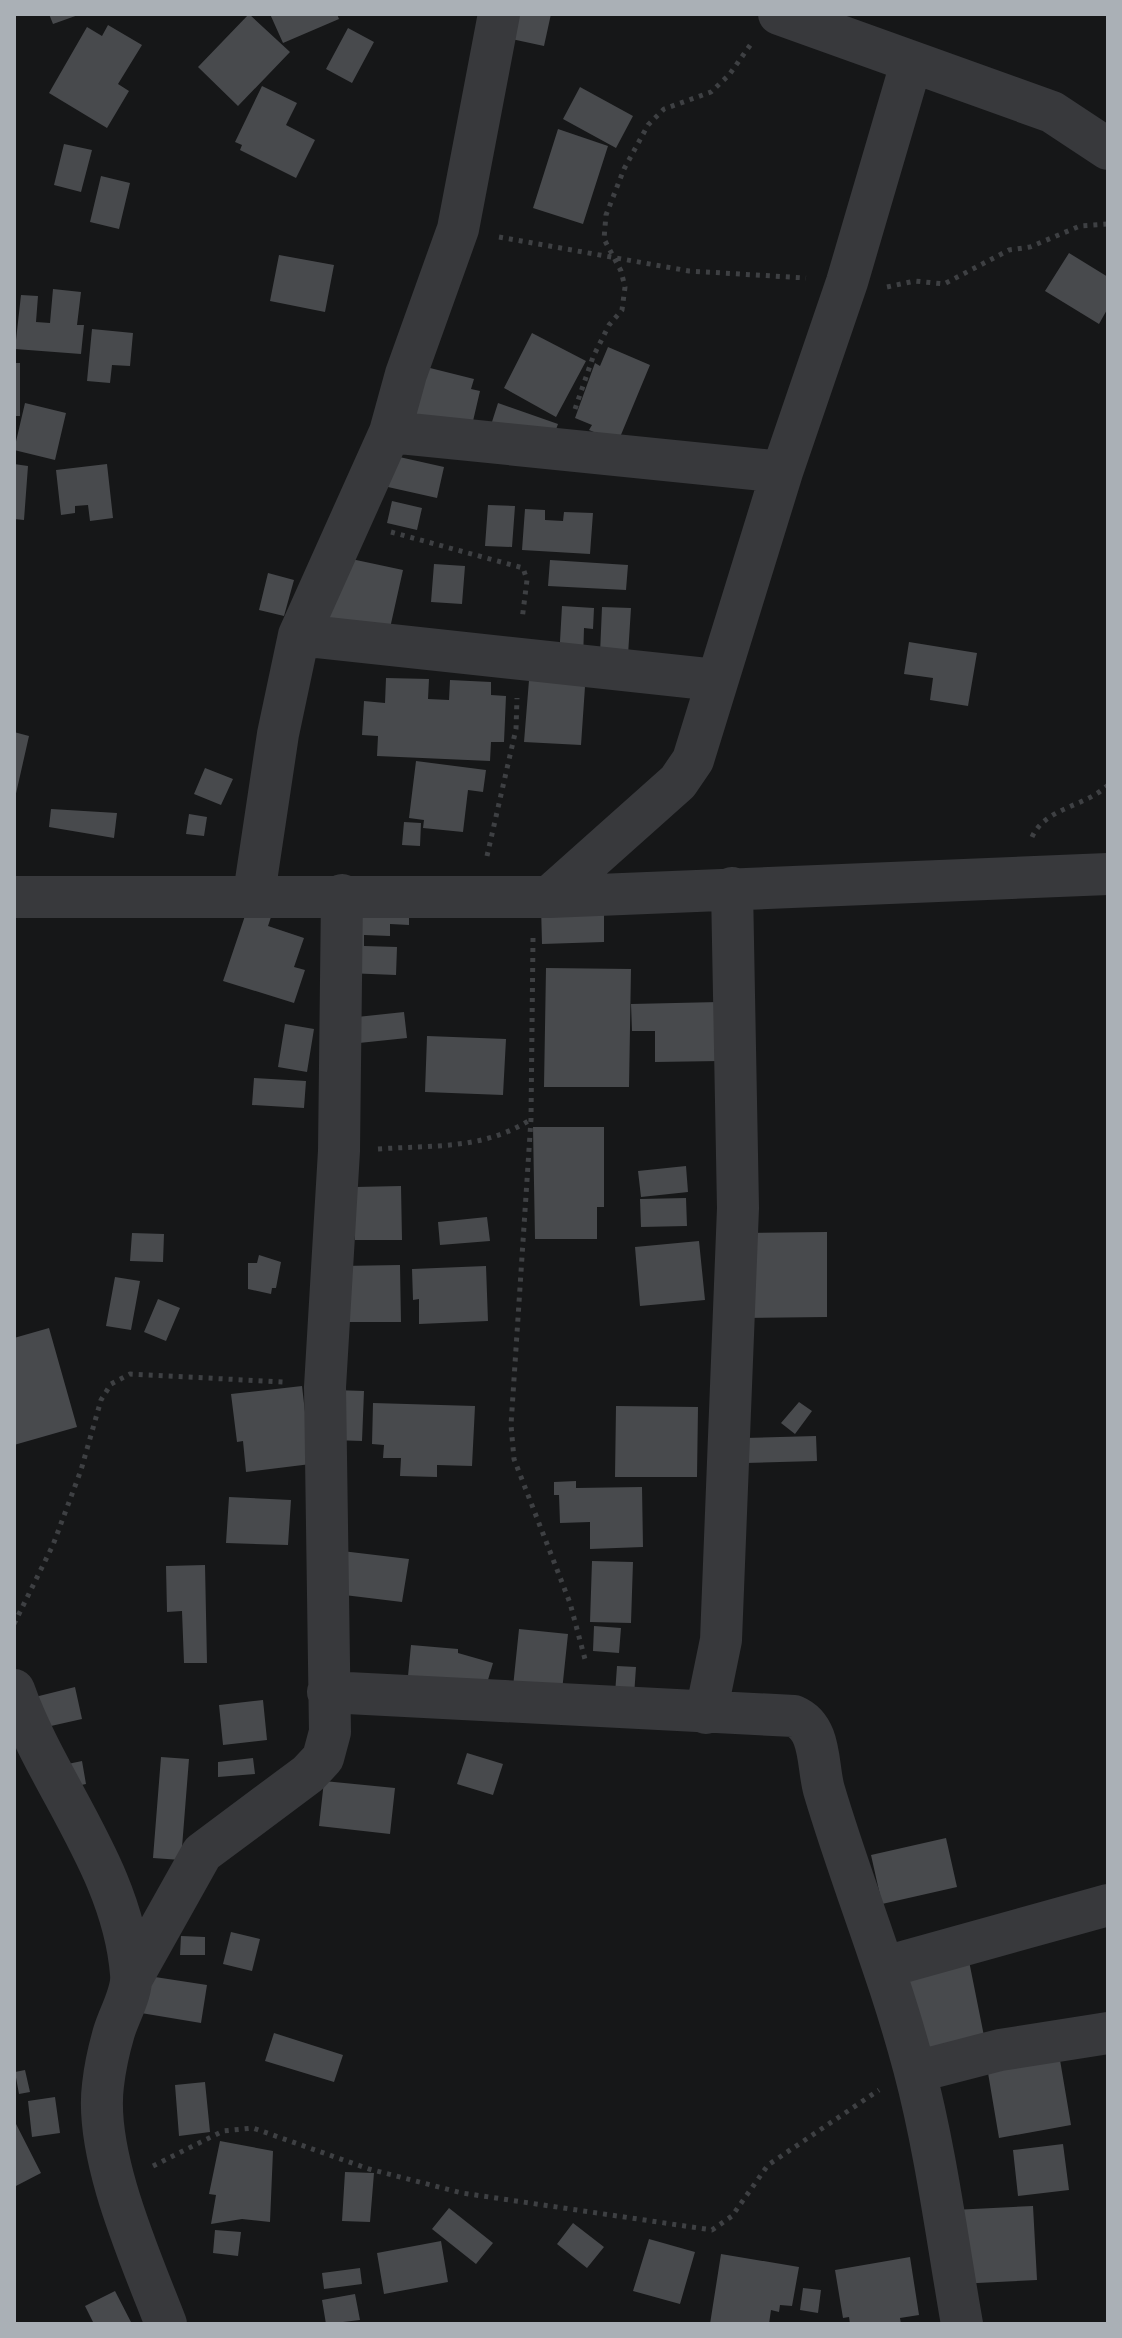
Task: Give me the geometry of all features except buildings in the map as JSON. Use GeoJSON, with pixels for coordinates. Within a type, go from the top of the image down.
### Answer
{"type":"FeatureCollection","features":[{"type":"Feature","properties":{"kind":"street"},"geometry":{"type":"LineString","coordinates":[[254,894],[278,734],[299,635],[390,432],[406,374],[458,229],[499,14]]}},
{"type":"Feature","properties":{"kind":"street"},"geometry":{"type":"LineString","coordinates":[[783,22],[1052,112],[1108,149]]}},
{"type":"Feature","properties":{"kind":"street"},"geometry":{"type":"LineString","coordinates":[[541,897],[678,782],[693,760],[782,472],[847,282],[911,64]]}},
{"type":"Feature","properties":{"kind":"street"},"geometry":{"type":"LineString","coordinates":[[390,432],[782,472]]}},
{"type":"Feature","properties":{"kind":"street"},"geometry":{"type":"LineString","coordinates":[[299,635],[716,680]]}},
{"type":"Feature","properties":{"kind":"street"},"geometry":{"type":"LineString","coordinates":[[14,897],[254,894],[541,897],[1108,874]]}},
{"type":"Feature","properties":{"kind":"street"},"geometry":{"type":"LineString","coordinates":[[706,1713],[721,1640],[738,1208],[732,888]]}},
{"type":"Feature","properties":{"kind":"street"},"geometry":{"type":"LineString","coordinates":[[166,2324],[116,2188],[103,2123],[102,2089],[109,2047],[132,1978],[202,1853],[308,1774],[323,1758],[330,1732],[325,1387],[339,1151],[342,895]]}},
{"type":"Feature","properties":{"kind":"street"},"geometry":{"type":"LineString","coordinates":[[328,1692],[794,1716],[807,1723],[813,1732],[824,1788],[885,1967],[915,2072],[962,2324]]}},
{"type":"Feature","properties":{"kind":"street"},"geometry":{"type":"LineString","coordinates":[[18,1716],[102,1866],[122,1925],[132,1978]]}},
{"type":"Feature","properties":{"kind":"street"},"geometry":{"type":"LineString","coordinates":[[885,1967],[1108,1905]]}},
{"type":"Feature","properties":{"kind":"street"},"geometry":{"type":"LineString","coordinates":[[915,2072],[1000,2050],[1108,2033]]}},
{"type":"Feature","properties":{"kind":"path"},"geometry":{"type":"LineString","coordinates":[[576,451],[567,425],[593,357],[609,325],[622,310],[625,287],[621,271],[604,239],[606,215],[624,169],[648,125],[664,109],[711,92],[783,22]]}},
{"type":"Feature","properties":{"kind":"path"},"geometry":{"type":"LineString","coordinates":[[458,229],[689,271],[847,282],[869,288],[915,281],[944,284],[996,256],[1030,247],[1063,231],[1108,224]]}},
{"type":"Feature","properties":{"kind":"path"},"geometry":{"type":"LineString","coordinates":[[350,521],[523,568],[527,580],[517,657],[516,729],[477,896]]}},
{"type":"Feature","properties":{"kind":"path"},"geometry":{"type":"LineString","coordinates":[[1013,877],[1036,829],[1048,817],[1090,799],[1108,785]]}},
{"type":"Feature","properties":{"kind":"path"},"geometry":{"type":"LineString","coordinates":[[541,897],[531,1119],[511,1425],[514,1459],[570,1603],[597,1706]]}},
{"type":"Feature","properties":{"kind":"path"},"geometry":{"type":"LineString","coordinates":[[339,1151],[482,1142],[505,1136],[531,1119]]}},
{"type":"Feature","properties":{"kind":"path"},"geometry":{"type":"LineString","coordinates":[[14,1624],[53,1545],[81,1470],[101,1400],[111,1384],[130,1374],[233,1377],[325,1387]]}},
{"type":"Feature","properties":{"kind":"path"},"geometry":{"type":"LineString","coordinates":[[116,2188],[200,2141],[223,2131],[253,2128],[369,2169],[462,2193],[712,2230],[732,2216],[768,2165],[850,2107],[915,2072]]}}]}
